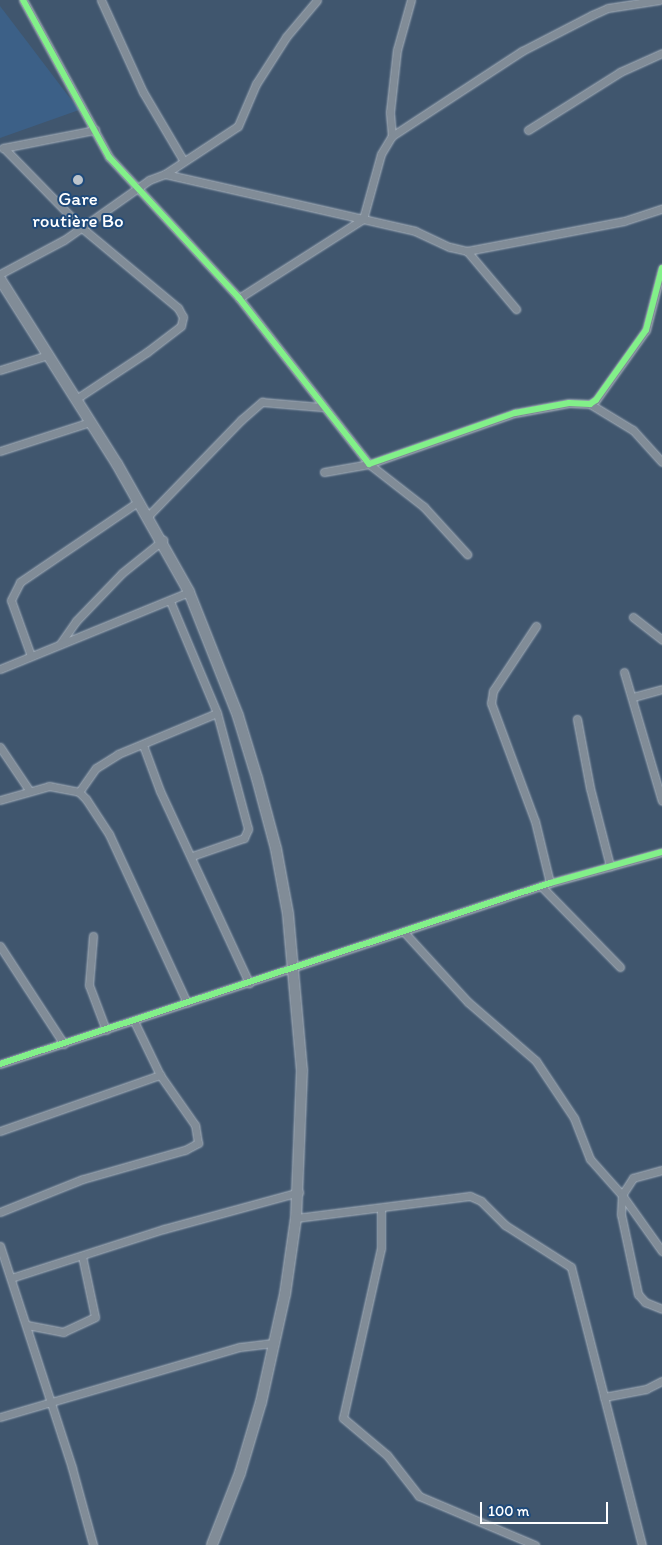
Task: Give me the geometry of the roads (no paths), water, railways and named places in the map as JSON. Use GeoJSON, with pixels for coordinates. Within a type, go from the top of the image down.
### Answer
{"type":"FeatureCollection","features":[{"type":"Feature","properties":{"kind":"main road"},"geometry":{"type":"LineString","coordinates":[[0,278],[3,289],[48,355],[139,501],[189,592],[238,716],[276,849],[295,968],[302,1070],[300,1192],[275,1343],[243,1465],[212,1545]]}},
{"type":"Feature","properties":{"kind":"street"},"geometry":{"type":"LineString","coordinates":[[23,0],[109,157],[136,189],[239,298],[321,406],[368,464],[424,507],[467,554]]}},
{"type":"Feature","properties":{"kind":"street"},"geometry":{"type":"LineString","coordinates":[[101,0],[143,92],[183,160]]}},
{"type":"Feature","properties":{"kind":"street"},"geometry":{"type":"LineString","coordinates":[[0,274],[82,228],[136,189],[165,174],[183,160],[238,126],[256,84],[286,37],[317,0]]}},
{"type":"Feature","properties":{"kind":"street"},"geometry":{"type":"LineString","coordinates":[[392,136],[390,112],[397,50],[411,0]]}},
{"type":"Feature","properties":{"kind":"street"},"geometry":{"type":"LineString","coordinates":[[239,298],[363,219],[382,154],[392,136],[522,51],[592,14],[608,8],[659,0]]}},
{"type":"Feature","properties":{"kind":"street"},"geometry":{"type":"LineString","coordinates":[[528,130],[620,72],[662,52]]}},
{"type":"Feature","properties":{"kind":"street"},"geometry":{"type":"LineString","coordinates":[[2,149],[95,130]]}},
{"type":"Feature","properties":{"kind":"street"},"geometry":{"type":"LineString","coordinates":[[2,149],[82,228],[178,308],[183,317],[181,326],[147,352],[76,399]]}},
{"type":"Feature","properties":{"kind":"street"},"geometry":{"type":"LineString","coordinates":[[165,174],[415,231],[450,247],[468,251],[624,221],[662,209]]}},
{"type":"Feature","properties":{"kind":"street"},"geometry":{"type":"LineString","coordinates":[[468,251],[516,309]]}},
{"type":"Feature","properties":{"kind":"street"},"geometry":{"type":"LineString","coordinates":[[590,404],[646,330],[662,268]]}},
{"type":"Feature","properties":{"kind":"street"},"geometry":{"type":"LineString","coordinates":[[0,370],[48,355]]}},
{"type":"Feature","properties":{"kind":"street"},"geometry":{"type":"LineString","coordinates":[[148,516],[241,420],[262,402],[321,406]]}},
{"type":"Feature","properties":{"kind":"street"},"geometry":{"type":"LineString","coordinates":[[324,472],[368,464],[515,413],[569,403],[590,404],[633,430],[661,459]]}},
{"type":"Feature","properties":{"kind":"street"},"geometry":{"type":"LineString","coordinates":[[0,451],[90,422]]}},
{"type":"Feature","properties":{"kind":"street"},"geometry":{"type":"LineString","coordinates":[[31,656],[11,600],[20,582],[139,501]]}},
{"type":"Feature","properties":{"kind":"street"},"geometry":{"type":"LineString","coordinates":[[60,644],[76,621],[122,573],[162,540]]}},
{"type":"Feature","properties":{"kind":"street"},"geometry":{"type":"LineString","coordinates":[[0,668],[189,592]]}},
{"type":"Feature","properties":{"kind":"street"},"geometry":{"type":"LineString","coordinates":[[170,601],[218,713],[248,829],[244,838],[192,856]]}},
{"type":"Feature","properties":{"kind":"street"},"geometry":{"type":"LineString","coordinates":[[633,617],[662,640]]}},
{"type":"Feature","properties":{"kind":"street"},"geometry":{"type":"LineString","coordinates":[[536,626],[492,691],[491,703],[535,821],[550,883]]}},
{"type":"Feature","properties":{"kind":"street"},"geometry":{"type":"LineString","coordinates":[[624,672],[633,697],[662,801]]}},
{"type":"Feature","properties":{"kind":"street"},"geometry":{"type":"LineString","coordinates":[[633,697],[662,689]]}},
{"type":"Feature","properties":{"kind":"street"},"geometry":{"type":"LineString","coordinates":[[79,792],[96,768],[105,761],[218,713]]}},
{"type":"Feature","properties":{"kind":"street"},"geometry":{"type":"LineString","coordinates":[[577,719],[590,788],[610,866]]}},
{"type":"Feature","properties":{"kind":"street"},"geometry":{"type":"LineString","coordinates":[[143,745],[160,791],[192,856],[249,983]]}},
{"type":"Feature","properties":{"kind":"street"},"geometry":{"type":"LineString","coordinates":[[0,748],[29,790]]}},
{"type":"Feature","properties":{"kind":"street"},"geometry":{"type":"LineString","coordinates":[[0,800],[29,790],[49,786],[79,792],[94,808],[110,834],[187,1003]]}},
{"type":"Feature","properties":{"kind":"street"},"geometry":{"type":"LineString","coordinates":[[0,1064],[550,883],[662,852]]}},
{"type":"Feature","properties":{"kind":"street"},"geometry":{"type":"LineString","coordinates":[[541,886],[620,967]]}},
{"type":"Feature","properties":{"kind":"street"},"geometry":{"type":"LineString","coordinates":[[404,932],[468,1002],[536,1061],[574,1118],[590,1159],[622,1195],[662,1251]]}},
{"type":"Feature","properties":{"kind":"street"},"geometry":{"type":"LineString","coordinates":[[93,936],[89,985],[106,1030]]}},
{"type":"Feature","properties":{"kind":"street"},"geometry":{"type":"LineString","coordinates":[[0,946],[64,1044]]}},
{"type":"Feature","properties":{"kind":"street"},"geometry":{"type":"LineString","coordinates":[[0,1212],[83,1179],[196,1145],[199,1138],[195,1125],[160,1075],[134,1021]]}},
{"type":"Feature","properties":{"kind":"street"},"geometry":{"type":"LineString","coordinates":[[0,1131],[160,1075]]}},
{"type":"Feature","properties":{"kind":"street"},"geometry":{"type":"LineString","coordinates":[[662,1170],[637,1175],[622,1195],[622,1224],[638,1294],[645,1302],[662,1309]]}},
{"type":"Feature","properties":{"kind":"street"},"geometry":{"type":"LineString","coordinates":[[11,1278],[300,1192]]}},
{"type":"Feature","properties":{"kind":"street"},"geometry":{"type":"LineString","coordinates":[[296,1218],[381,1210],[473,1196],[505,1226],[568,1264],[581,1298],[612,1437],[642,1545]]}},
{"type":"Feature","properties":{"kind":"street"},"geometry":{"type":"LineString","coordinates":[[381,1210],[381,1248],[343,1418],[387,1455],[419,1496],[534,1545]]}},
{"type":"Feature","properties":{"kind":"street"},"geometry":{"type":"LineString","coordinates":[[0,1246],[72,1468],[93,1545]]}},
{"type":"Feature","properties":{"kind":"street"},"geometry":{"type":"LineString","coordinates":[[27,1325],[63,1332],[95,1316],[82,1256]]}},
{"type":"Feature","properties":{"kind":"street"},"geometry":{"type":"LineString","coordinates":[[0,1417],[240,1347],[275,1343]]}},
{"type":"Feature","properties":{"kind":"street"},"geometry":{"type":"LineString","coordinates":[[604,1396],[646,1389],[662,1381]]}},
{"type":"Feature","properties":{"kind":"place","name":"Gare routière Bo"},"geometry":{"type":"Point","coordinates":[78,180]}}]}
